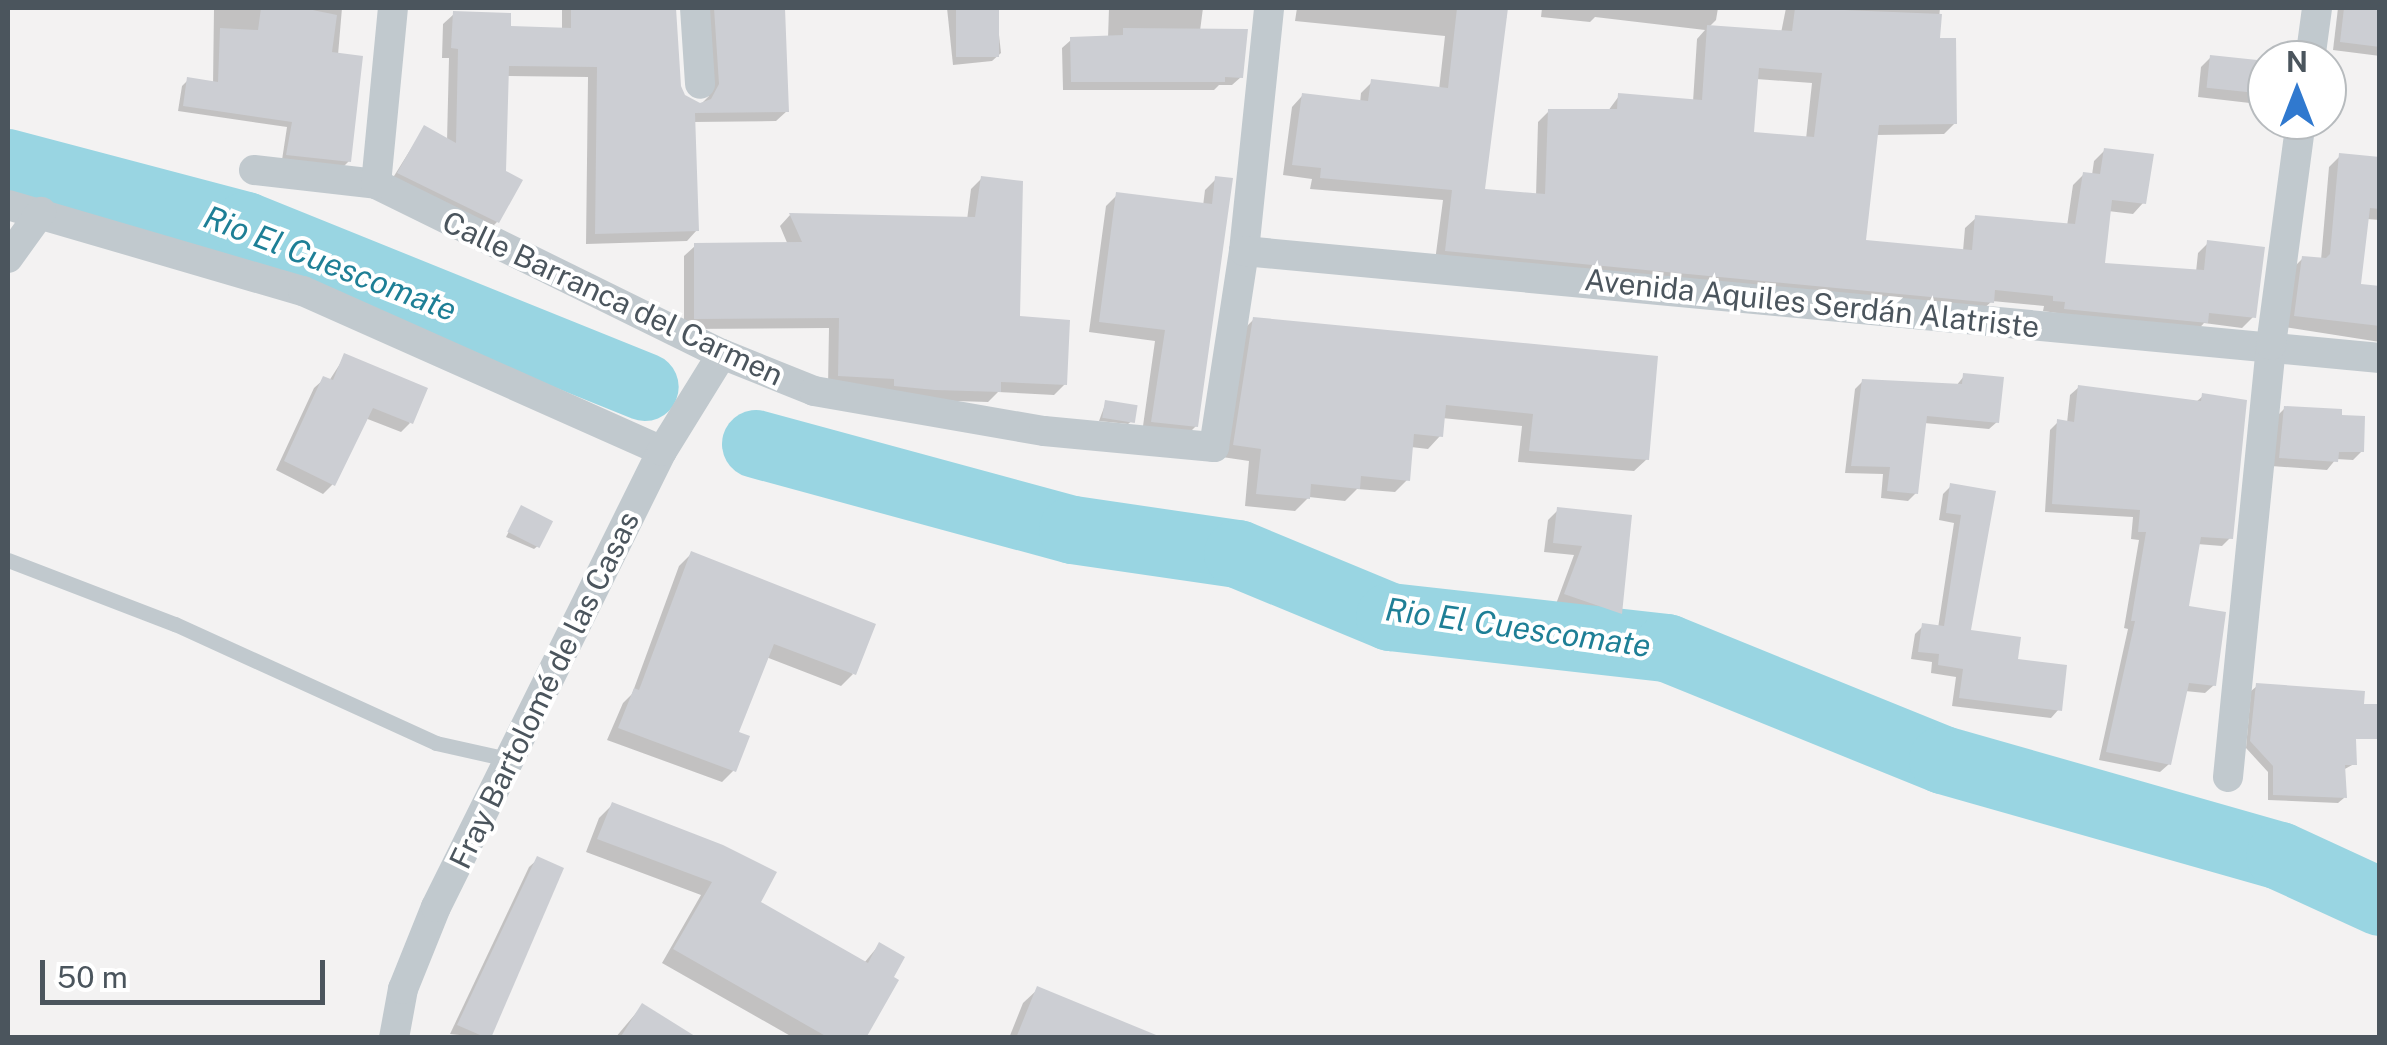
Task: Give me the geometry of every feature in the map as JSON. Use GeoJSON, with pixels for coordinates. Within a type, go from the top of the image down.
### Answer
{"type":"FeatureCollection","features":[{"type":"Feature","properties":{"kind":"street"},"geometry":{"type":"LineString","coordinates":[[376,184],[394,8]]}},
{"type":"Feature","properties":{"kind":"street"},"geometry":{"type":"LineString","coordinates":[[695,8],[700,84]]}},
{"type":"Feature","properties":{"kind":"street"},"geometry":{"type":"LineString","coordinates":[[1244,251],[1269,8]]}},
{"type":"Feature","properties":{"kind":"street"},"geometry":{"type":"LineString","coordinates":[[2313,40],[2317,8]]}},
{"type":"Feature","properties":{"kind":"street"},"geometry":{"type":"LineString","coordinates":[[2228,776],[2271,345],[2299,140]]}},
{"type":"Feature","properties":{"kind":"street","name":"Calle Barranca del Carmen"},"geometry":{"type":"LineString","coordinates":[[254,170],[376,184],[716,364],[814,392],[1044,431],[1214,447],[1244,251]]}},
{"type":"Feature","properties":{"kind":"street"},"geometry":{"type":"LineString","coordinates":[[8,204],[303,291],[668,441]]}},
{"type":"Feature","properties":{"kind":"street"},"geometry":{"type":"LineString","coordinates":[[8,258],[40,212]]}},
{"type":"Feature","properties":{"kind":"street","name":"Avenida Aquiles Serdán Alatriste"},"geometry":{"type":"LineString","coordinates":[[1244,251],[2380,358]]}},
{"type":"Feature","properties":{"kind":"street","name":"Fray Bartolomé de las Casas"},"geometry":{"type":"LineString","coordinates":[[394,1038],[403,990],[436,906],[668,441],[716,364]]}},
{"type":"Feature","properties":{"kind":"lane"},"geometry":{"type":"LineString","coordinates":[[8,560],[174,624],[436,742],[512,760]]}},
{"type":"Feature","properties":{"kind":"building"},"geometry":{"type":"Polygon","coordinates":[[[261,8],[303,8],[337,15],[332,52],[363,56],[351,162],[286,155],[292,122],[183,106],[187,77],[218,82],[220,28],[258,30],[261,8]]]}},
{"type":"Feature","properties":{"kind":"building"},"geometry":{"type":"Polygon","coordinates":[[[571,8],[676,8],[681,86],[685,95],[700,103],[711,99],[719,84],[714,8],[785,8],[789,112],[695,113],[699,231],[595,234],[597,67],[509,66],[506,171],[523,180],[499,223],[397,173],[424,125],[456,143],[458,49],[451,48],[453,11],[511,13],[511,26],[571,28],[571,8]]]}},
{"type":"Feature","properties":{"kind":"building"},"geometry":{"type":"Polygon","coordinates":[[[956,8],[999,8],[999,57],[956,57],[956,8]]]}},
{"type":"Feature","properties":{"kind":"building"},"geometry":{"type":"Polygon","coordinates":[[[1457,8],[1508,8],[1485,189],[1545,194],[1548,109],[1617,109],[1618,93],[1702,100],[1707,25],[1792,31],[1795,8],[1942,14],[1940,38],[1956,38],[1957,124],[1879,125],[1866,240],[1972,250],[1975,215],[2075,224],[2083,172],[2100,174],[2104,148],[2154,154],[2146,204],[2112,200],[2105,263],[2204,270],[2207,240],[2265,247],[2256,318],[2209,313],[2208,323],[2064,309],[2065,302],[2053,301],[2053,296],[1995,290],[1994,303],[1445,251],[1452,190],[1320,178],[1321,168],[1292,165],[1302,93],[1368,101],[1371,79],[1448,88],[1457,8]],[[1759,68],[1754,132],[1814,137],[1822,73],[1759,68]]]}},
{"type":"Feature","properties":{"kind":"building"},"geometry":{"type":"Polygon","coordinates":[[[2344,8],[2380,8],[2380,47],[2340,40],[2344,8]]]}},
{"type":"Feature","properties":{"kind":"building"},"geometry":{"type":"Polygon","coordinates":[[[1123,28],[1248,29],[1243,78],[1225,77],[1225,82],[1071,82],[1070,37],[1123,35],[1123,28]]]}},
{"type":"Feature","properties":{"kind":"building"},"geometry":{"type":"Polygon","coordinates":[[[2210,55],[2247,59],[2247,92],[2207,88],[2210,55]]]}},
{"type":"Feature","properties":{"kind":"building"},"geometry":{"type":"Polygon","coordinates":[[[2339,153],[2380,157],[2380,209],[2370,208],[2361,284],[2380,286],[2380,326],[2294,316],[2302,256],[2326,258],[2330,254],[2339,153]]]}},
{"type":"Feature","properties":{"kind":"building"},"geometry":{"type":"Polygon","coordinates":[[[981,176],[1023,181],[1020,316],[1070,320],[1067,385],[1001,382],[1001,392],[894,386],[894,379],[838,376],[839,318],[694,319],[694,243],[802,242],[789,213],[975,217],[981,176]]]}},
{"type":"Feature","properties":{"kind":"building"},"geometry":{"type":"Polygon","coordinates":[[[1215,176],[1233,178],[1198,427],[1151,422],[1165,330],[1099,322],[1116,192],[1212,204],[1215,176]]]}},
{"type":"Feature","properties":{"kind":"building"},"geometry":{"type":"Polygon","coordinates":[[[1253,317],[1658,356],[1649,460],[1529,451],[1533,414],[1446,405],[1443,437],[1414,434],[1410,481],[1361,476],[1360,489],[1311,484],[1310,499],[1256,494],[1261,449],[1233,445],[1253,317]]]}},
{"type":"Feature","properties":{"kind":"building"},"geometry":{"type":"Polygon","coordinates":[[[344,353],[428,388],[413,424],[373,408],[335,486],[284,461],[323,376],[333,380],[344,353]]]}},
{"type":"Feature","properties":{"kind":"building"},"geometry":{"type":"Polygon","coordinates":[[[1963,373],[2004,377],[1999,423],[1927,416],[1918,494],[1887,491],[1890,467],[1851,466],[1862,379],[1962,384],[1963,373]]]}},
{"type":"Feature","properties":{"kind":"building"},"geometry":{"type":"Polygon","coordinates":[[[2078,385],[2201,401],[2202,393],[2247,400],[2233,539],[2201,537],[2189,606],[2226,612],[2216,686],[2189,683],[2171,765],[2106,752],[2135,621],[2131,621],[2146,532],[2138,532],[2140,510],[2052,504],[2057,419],[2074,422],[2078,385]]]}},
{"type":"Feature","properties":{"kind":"building"},"geometry":{"type":"Polygon","coordinates":[[[1105,400],[1138,405],[1135,423],[1102,418],[1105,400]]]}},
{"type":"Feature","properties":{"kind":"building"},"geometry":{"type":"Polygon","coordinates":[[[2284,406],[2342,409],[2342,415],[2365,416],[2364,452],[2339,452],[2338,462],[2279,458],[2284,406]]]}},
{"type":"Feature","properties":{"kind":"building"},"geometry":{"type":"Polygon","coordinates":[[[1950,483],[1996,491],[1971,630],[2021,637],[2018,659],[2067,665],[2062,711],[1959,698],[1963,669],[1938,665],[1939,654],[1918,652],[1922,623],[1944,626],[1961,515],[1946,513],[1950,483]]]}},
{"type":"Feature","properties":{"kind":"building"},"geometry":{"type":"Polygon","coordinates":[[[521,505],[553,521],[539,548],[507,532],[521,505]]]}},
{"type":"Feature","properties":{"kind":"building"},"geometry":{"type":"Polygon","coordinates":[[[1557,507],[1632,515],[1622,614],[1564,594],[1582,546],[1553,543],[1557,507]]]}},
{"type":"Feature","properties":{"kind":"building"},"geometry":{"type":"Polygon","coordinates":[[[691,551],[876,624],[856,675],[774,644],[739,732],[750,736],[736,772],[618,728],[634,688],[639,690],[691,551]]]}},
{"type":"Feature","properties":{"kind":"building"},"geometry":{"type":"Polygon","coordinates":[[[2256,683],[2365,691],[2364,704],[2380,704],[2380,739],[2356,739],[2357,765],[2345,765],[2347,798],[2273,795],[2273,766],[2250,741],[2256,683]]]}},
{"type":"Feature","properties":{"kind":"building"},"geometry":{"type":"Polygon","coordinates":[[[612,802],[723,845],[777,872],[761,902],[868,963],[879,942],[905,957],[894,977],[899,980],[866,1038],[829,1038],[673,949],[712,882],[597,839],[612,802]]]}},
{"type":"Feature","properties":{"kind":"building"},"geometry":{"type":"Polygon","coordinates":[[[537,856],[564,868],[491,1038],[487,1038],[457,1025],[537,856]]]}},
{"type":"Feature","properties":{"kind":"building"},"geometry":{"type":"Polygon","coordinates":[[[1037,986],[1161,1037],[1161,1038],[1016,1038],[1037,986]]]}},
{"type":"Feature","properties":{"kind":"building"},"geometry":{"type":"Polygon","coordinates":[[[642,1003],[698,1038],[620,1038],[642,1003]]]}},
{"type":"Feature","properties":{"kind":"waterway","name":"Rio El Cuescomate"},"geometry":{"type":"LineString","coordinates":[[8,163],[246,226],[645,387]]}},
{"type":"Feature","properties":{"kind":"waterway","name":"Rio El Cuescomate"},"geometry":{"type":"LineString","coordinates":[[756,444],[1073,530],[1238,554],[1390,617],[1667,648],[1943,760],[2280,856],[2380,902]]}}]}
